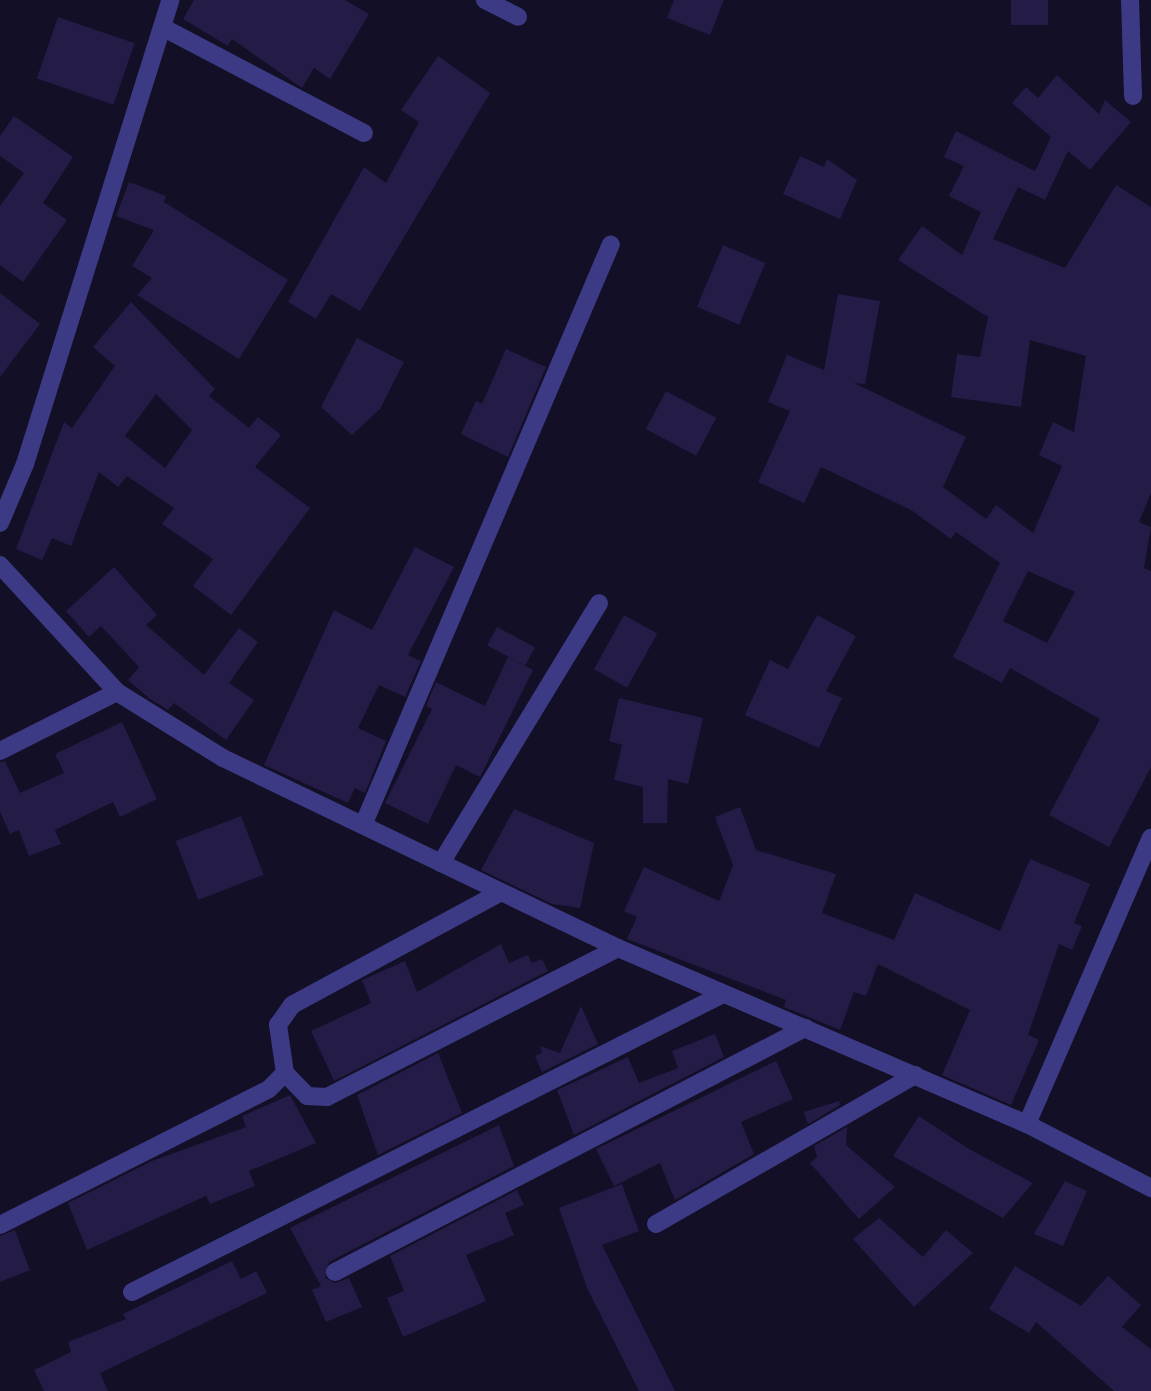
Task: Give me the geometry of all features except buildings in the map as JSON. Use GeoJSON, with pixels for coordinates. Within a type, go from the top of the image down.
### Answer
{"type":"FeatureCollection","features":[{"type":"Feature","properties":{"kind":"street"},"geometry":{"type":"LineString","coordinates":[[0,523],[25,464],[170,0]]}},
{"type":"Feature","properties":{"kind":"street"},"geometry":{"type":"LineString","coordinates":[[485,0],[518,17]]}},
{"type":"Feature","properties":{"kind":"street"},"geometry":{"type":"LineString","coordinates":[[1130,0],[1133,96]]}},
{"type":"Feature","properties":{"kind":"street"},"geometry":{"type":"LineString","coordinates":[[162,27],[364,133]]}},
{"type":"Feature","properties":{"kind":"street"},"geometry":{"type":"LineString","coordinates":[[364,823],[611,244]]}},
{"type":"Feature","properties":{"kind":"street"},"geometry":{"type":"LineString","coordinates":[[0,565],[117,692],[223,758],[364,823],[499,893],[723,994],[1027,1124],[1151,1188]]}},
{"type":"Feature","properties":{"kind":"street"},"geometry":{"type":"LineString","coordinates":[[441,863],[599,603]]}},
{"type":"Feature","properties":{"kind":"street"},"geometry":{"type":"LineString","coordinates":[[0,751],[117,692]]}},
{"type":"Feature","properties":{"kind":"street"},"geometry":{"type":"LineString","coordinates":[[1027,1124],[1151,838]]}},
{"type":"Feature","properties":{"kind":"street"},"geometry":{"type":"LineString","coordinates":[[499,893],[292,1005],[278,1025],[285,1073],[307,1096],[327,1097],[618,948]]}},
{"type":"Feature","properties":{"kind":"street"},"geometry":{"type":"LineString","coordinates":[[132,1292],[723,994]]}},
{"type":"Feature","properties":{"kind":"street"},"geometry":{"type":"LineString","coordinates":[[335,1272],[805,1028]]}},
{"type":"Feature","properties":{"kind":"street"},"geometry":{"type":"LineString","coordinates":[[0,1224],[269,1089],[285,1073]]}},
{"type":"Feature","properties":{"kind":"street"},"geometry":{"type":"LineString","coordinates":[[656,1224],[915,1075]]}}]}
